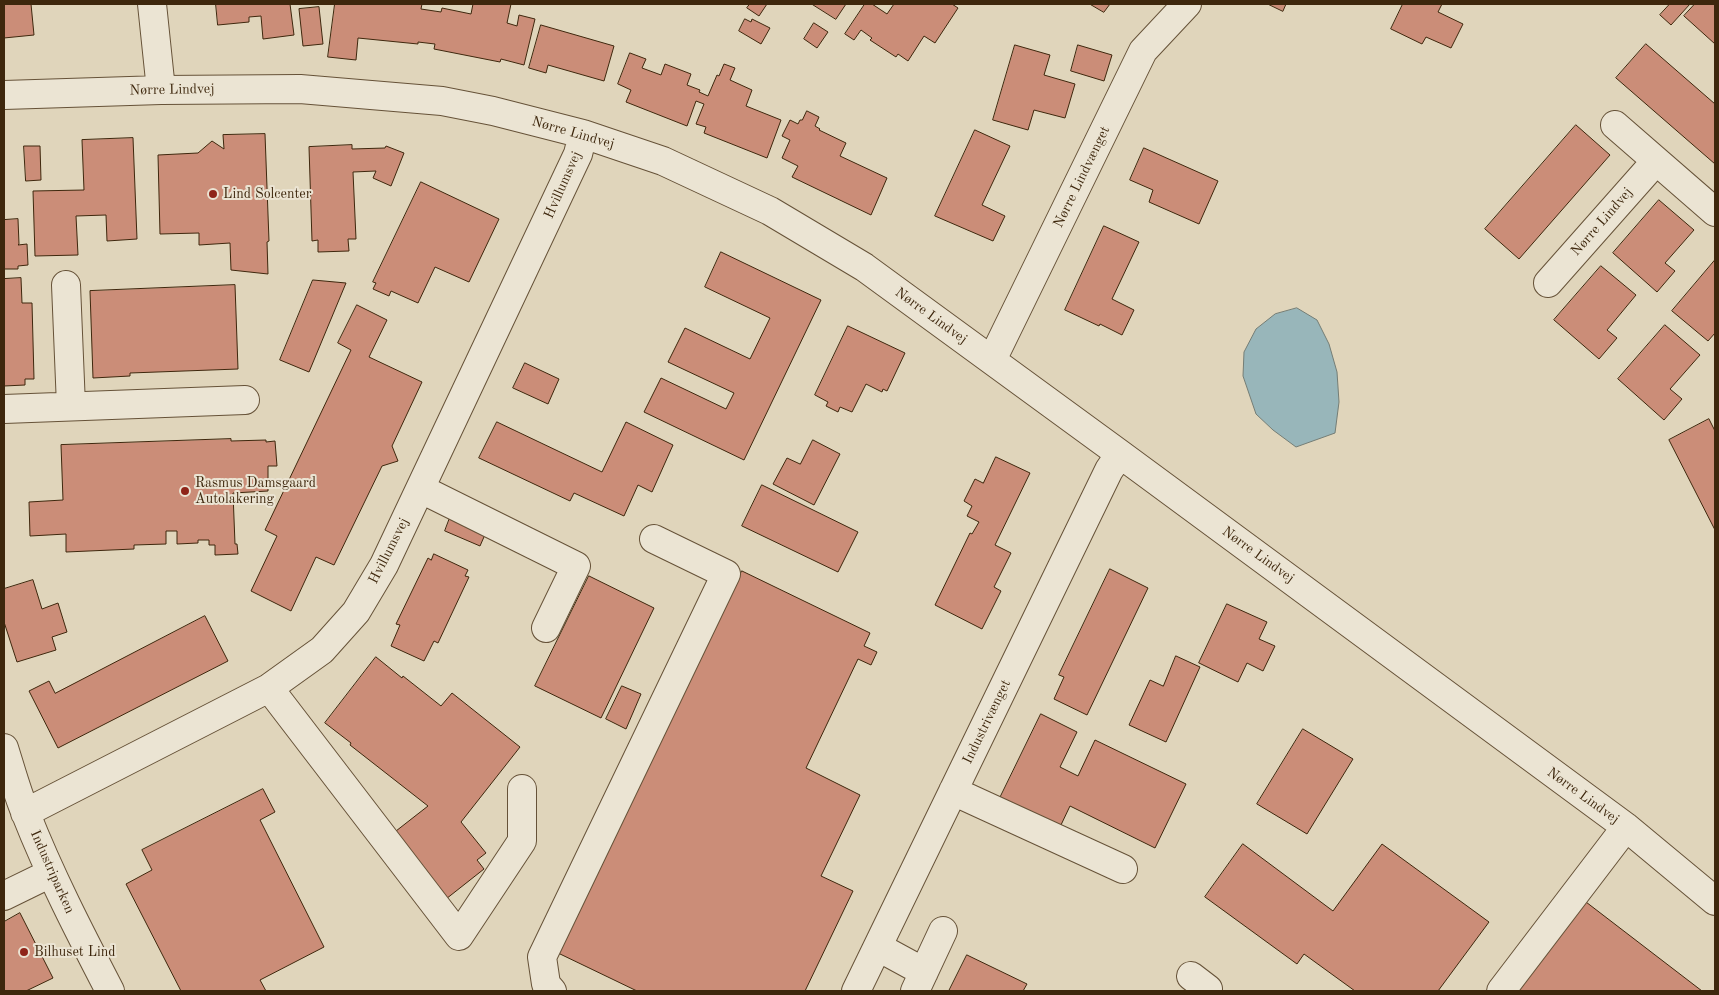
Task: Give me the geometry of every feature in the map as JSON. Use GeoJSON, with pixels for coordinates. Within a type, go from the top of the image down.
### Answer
{"type":"FeatureCollection","features":[{"type":"Feature","properties":{"kind":"street"},"geometry":{"type":"LineString","coordinates":[[152,4],[161,90]]}},
{"type":"Feature","properties":{"kind":"street","name":"Nørre Lindvænget"},"geometry":{"type":"LineString","coordinates":[[992,360],[1144,51],[1187,4]]}},
{"type":"Feature","properties":{"kind":"street","name":"Nørre Lindvej"},"geometry":{"type":"LineString","coordinates":[[4,95],[300,88],[442,101],[492,111],[583,134],[663,161],[770,210],[864,267],[992,360],[1626,827],[1715,901]]}},
{"type":"Feature","properties":{"kind":"street"},"geometry":{"type":"LineString","coordinates":[[1615,125],[1715,212]]}},
{"type":"Feature","properties":{"kind":"street","name":"Hvillumsvej"},"geometry":{"type":"LineString","coordinates":[[25,813],[269,688],[322,650],[356,612],[384,565],[578,154],[583,134]]}},
{"type":"Feature","properties":{"kind":"street","name":"Nørre Lindvej"},"geometry":{"type":"LineString","coordinates":[[1548,283],[1656,161]]}},
{"type":"Feature","properties":{"kind":"street"},"geometry":{"type":"LineString","coordinates":[[66,285],[71,406]]}},
{"type":"Feature","properties":{"kind":"street"},"geometry":{"type":"LineString","coordinates":[[4,409],[245,400]]}},
{"type":"Feature","properties":{"kind":"street","name":"Industrivænget"},"geometry":{"type":"LineString","coordinates":[[856,991],[1109,470],[1120,454]]}},
{"type":"Feature","properties":{"kind":"street"},"geometry":{"type":"LineString","coordinates":[[420,488],[576,566],[546,628]]}},
{"type":"Feature","properties":{"kind":"street"},"geometry":{"type":"LineString","coordinates":[[552,991],[546,984],[542,957],[726,574],[654,539]]}},
{"type":"Feature","properties":{"kind":"street"},"geometry":{"type":"LineString","coordinates":[[269,688],[459,936],[522,841],[522,790]]}},
{"type":"Feature","properties":{"kind":"street","name":"Industriparken"},"geometry":{"type":"LineString","coordinates":[[4,748],[25,813],[51,873],[110,991]]}},
{"type":"Feature","properties":{"kind":"street"},"geometry":{"type":"LineString","coordinates":[[953,791],[1123,869]]}},
{"type":"Feature","properties":{"kind":"street"},"geometry":{"type":"LineString","coordinates":[[1501,991],[1626,827]]}},
{"type":"Feature","properties":{"kind":"street"},"geometry":{"type":"LineString","coordinates":[[4,896],[51,873]]}},
{"type":"Feature","properties":{"kind":"street"},"geometry":{"type":"LineString","coordinates":[[878,947],[919,982],[943,931]]}},
{"type":"Feature","properties":{"kind":"water"},"geometry":{"type":"Polygon","coordinates":[[[1297,308],[1317,320],[1329,344],[1337,372],[1339,402],[1335,433],[1296,447],[1273,430],[1256,414],[1243,376],[1244,352],[1256,329],[1275,314],[1297,308]]]}},
{"type":"Feature","properties":{"kind":"building"},"geometry":{"type":"Polygon","coordinates":[[[4,4],[31,4],[34,35],[4,38],[4,4]]]}},
{"type":"Feature","properties":{"kind":"building"},"geometry":{"type":"Polygon","coordinates":[[[216,4],[290,4],[294,35],[263,39],[261,16],[249,17],[249,22],[218,25],[216,4]]]}},
{"type":"Feature","properties":{"kind":"building"},"geometry":{"type":"Polygon","coordinates":[[[335,4],[422,4],[421,9],[441,12],[442,8],[471,14],[473,4],[511,4],[507,23],[517,26],[519,15],[535,19],[524,65],[501,59],[500,62],[434,49],[435,44],[358,38],[356,60],[328,57],[335,4]]]}},
{"type":"Feature","properties":{"kind":"building"},"geometry":{"type":"Polygon","coordinates":[[[750,4],[767,4],[759,16],[747,8],[750,4]]]}},
{"type":"Feature","properties":{"kind":"building"},"geometry":{"type":"Polygon","coordinates":[[[812,4],[846,4],[836,19],[812,4]]]}},
{"type":"Feature","properties":{"kind":"building"},"geometry":{"type":"Polygon","coordinates":[[[865,4],[872,4],[887,14],[894,4],[952,4],[958,8],[935,43],[924,36],[908,61],[898,54],[896,57],[870,40],[872,38],[861,30],[854,40],[845,34],[865,4]]]}},
{"type":"Feature","properties":{"kind":"building"},"geometry":{"type":"Polygon","coordinates":[[[1090,4],[1110,4],[1104,12],[1090,4]]]}},
{"type":"Feature","properties":{"kind":"building"},"geometry":{"type":"Polygon","coordinates":[[[1268,4],[1286,4],[1283,11],[1268,4]]]}},
{"type":"Feature","properties":{"kind":"building"},"geometry":{"type":"Polygon","coordinates":[[[1403,4],[1442,4],[1438,12],[1463,24],[1451,48],[1426,37],[1422,44],[1391,29],[1403,4]]]}},
{"type":"Feature","properties":{"kind":"building"},"geometry":{"type":"Polygon","coordinates":[[[1670,4],[1690,4],[1671,25],[1660,15],[1670,4]]]}},
{"type":"Feature","properties":{"kind":"building"},"geometry":{"type":"Polygon","coordinates":[[[1695,4],[1715,4],[1715,44],[1684,16],[1695,4]]]}},
{"type":"Feature","properties":{"kind":"building"},"geometry":{"type":"Polygon","coordinates":[[[319,7],[323,44],[303,46],[299,9],[319,7]]]}},
{"type":"Feature","properties":{"kind":"building"},"geometry":{"type":"Polygon","coordinates":[[[745,19],[751,22],[752,19],[770,28],[761,44],[739,31],[745,19]]]}},
{"type":"Feature","properties":{"kind":"building"},"geometry":{"type":"Polygon","coordinates":[[[814,23],[828,32],[817,48],[804,39],[814,23]]]}},
{"type":"Feature","properties":{"kind":"building"},"geometry":{"type":"Polygon","coordinates":[[[541,25],[614,46],[604,81],[548,65],[546,73],[529,68],[541,25]]]}},
{"type":"Feature","properties":{"kind":"building"},"geometry":{"type":"Polygon","coordinates":[[[1646,44],[1715,104],[1715,164],[1616,78],[1646,44]]]}},
{"type":"Feature","properties":{"kind":"building"},"geometry":{"type":"Polygon","coordinates":[[[1015,45],[1050,55],[1044,75],[1075,84],[1065,118],[1034,110],[1028,130],[993,120],[1015,45]]]}},
{"type":"Feature","properties":{"kind":"building"},"geometry":{"type":"Polygon","coordinates":[[[1078,45],[1112,55],[1104,81],[1071,71],[1078,45]]]}},
{"type":"Feature","properties":{"kind":"building"},"geometry":{"type":"Polygon","coordinates":[[[630,53],[646,59],[642,68],[661,75],[665,64],[691,74],[687,85],[700,90],[699,92],[708,96],[724,64],[735,68],[730,80],[752,90],[746,106],[781,120],[767,158],[704,133],[706,127],[696,124],[704,104],[696,101],[687,126],[626,102],[631,90],[618,84],[630,53]]]}},
{"type":"Feature","properties":{"kind":"building"},"geometry":{"type":"Polygon","coordinates":[[[807,111],[819,117],[815,126],[819,130],[846,143],[840,156],[887,178],[871,215],[792,177],[798,166],[782,158],[790,140],[782,136],[790,120],[798,124],[807,111]]]}},
{"type":"Feature","properties":{"kind":"building"},"geometry":{"type":"Polygon","coordinates":[[[1576,125],[1610,155],[1519,259],[1485,229],[1576,125]]]}},
{"type":"Feature","properties":{"kind":"building"},"geometry":{"type":"Polygon","coordinates":[[[975,130],[1010,146],[982,205],[1005,216],[993,241],[935,216],[975,130]]]}},
{"type":"Feature","properties":{"kind":"building","name":"Lind Solcenter"},"geometry":{"type":"Polygon","coordinates":[[[265,134],[269,241],[267,242],[268,274],[231,270],[230,243],[199,245],[199,233],[160,234],[158,155],[198,153],[212,141],[224,149],[223,135],[265,134]]]}},
{"type":"Feature","properties":{"kind":"building"},"geometry":{"type":"Polygon","coordinates":[[[133,138],[137,239],[107,241],[106,215],[76,216],[78,255],[35,256],[33,191],[84,190],[82,140],[133,138]]]}},
{"type":"Feature","properties":{"kind":"building"},"geometry":{"type":"Polygon","coordinates":[[[352,145],[352,149],[385,148],[386,146],[404,153],[391,186],[373,178],[376,171],[353,172],[356,239],[348,239],[349,251],[318,252],[318,240],[312,241],[309,147],[352,145]]]}},
{"type":"Feature","properties":{"kind":"building"},"geometry":{"type":"Polygon","coordinates":[[[24,146],[40,146],[41,180],[26,181],[24,146]]]}},
{"type":"Feature","properties":{"kind":"building"},"geometry":{"type":"Polygon","coordinates":[[[1144,148],[1218,181],[1199,224],[1149,202],[1153,190],[1130,180],[1144,148]]]}},
{"type":"Feature","properties":{"kind":"building"},"geometry":{"type":"Polygon","coordinates":[[[421,182],[499,219],[469,282],[435,267],[418,303],[391,291],[389,296],[373,289],[376,283],[373,282],[421,182]]]}},
{"type":"Feature","properties":{"kind":"building"},"geometry":{"type":"Polygon","coordinates":[[[1659,200],[1694,230],[1665,263],[1675,271],[1657,292],[1613,253],[1659,200]]]}},
{"type":"Feature","properties":{"kind":"building"},"geometry":{"type":"Polygon","coordinates":[[[18,219],[18,245],[27,244],[28,265],[18,266],[18,269],[4,269],[4,220],[18,219]]]}},
{"type":"Feature","properties":{"kind":"building"},"geometry":{"type":"Polygon","coordinates":[[[1104,226],[1139,242],[1112,299],[1134,310],[1122,335],[1065,310],[1104,226]]]}},
{"type":"Feature","properties":{"kind":"building"},"geometry":{"type":"Polygon","coordinates":[[[721,252],[821,300],[744,460],[644,412],[661,378],[726,409],[734,393],[668,362],[685,328],[750,359],[770,318],[705,287],[721,252]]]}},
{"type":"Feature","properties":{"kind":"building"},"geometry":{"type":"Polygon","coordinates":[[[1715,260],[1715,333],[1708,341],[1672,311],[1715,260]]]}},
{"type":"Feature","properties":{"kind":"building"},"geometry":{"type":"Polygon","coordinates":[[[1601,266],[1636,295],[1607,330],[1617,338],[1599,359],[1554,320],[1601,266]]]}},
{"type":"Feature","properties":{"kind":"building"},"geometry":{"type":"Polygon","coordinates":[[[21,278],[22,303],[32,303],[34,379],[25,379],[25,385],[4,386],[4,279],[21,278]]]}},
{"type":"Feature","properties":{"kind":"building"},"geometry":{"type":"Polygon","coordinates":[[[313,280],[346,283],[309,372],[280,360],[313,280]]]}},
{"type":"Feature","properties":{"kind":"building"},"geometry":{"type":"Polygon","coordinates":[[[235,285],[238,369],[130,373],[130,376],[93,378],[90,291],[235,285]]]}},
{"type":"Feature","properties":{"kind":"building"},"geometry":{"type":"Polygon","coordinates":[[[357,305],[387,320],[369,357],[422,382],[392,446],[398,461],[382,466],[334,565],[316,557],[291,611],[251,591],[277,536],[265,530],[351,350],[338,343],[357,305]]]}},
{"type":"Feature","properties":{"kind":"building"},"geometry":{"type":"Polygon","coordinates":[[[1665,325],[1700,355],[1670,389],[1682,399],[1664,420],[1618,379],[1665,325]]]}},
{"type":"Feature","properties":{"kind":"building"},"geometry":{"type":"Polygon","coordinates":[[[848,326],[905,353],[887,391],[883,389],[882,392],[866,384],[852,412],[840,407],[838,412],[826,406],[828,402],[815,395],[848,326]]]}},
{"type":"Feature","properties":{"kind":"building"},"geometry":{"type":"Polygon","coordinates":[[[525,363],[559,379],[548,404],[513,388],[525,363]]]}},
{"type":"Feature","properties":{"kind":"building"},"geometry":{"type":"Polygon","coordinates":[[[1709,419],[1715,431],[1715,530],[1669,440],[1709,419]]]}},
{"type":"Feature","properties":{"kind":"building"},"geometry":{"type":"Polygon","coordinates":[[[497,422],[602,472],[626,422],[673,445],[652,492],[638,485],[624,516],[574,493],[570,501],[479,458],[497,422]]]}},
{"type":"Feature","properties":{"kind":"building"},"geometry":{"type":"Polygon","coordinates":[[[231,439],[231,441],[275,441],[277,466],[268,466],[268,491],[233,493],[235,544],[237,544],[238,554],[215,555],[215,545],[209,545],[209,540],[198,540],[198,543],[177,544],[177,531],[166,531],[166,544],[134,545],[134,549],[66,552],[66,534],[30,536],[29,502],[63,500],[61,445],[231,439]]]}},
{"type":"Feature","properties":{"kind":"building"},"geometry":{"type":"Polygon","coordinates":[[[813,440],[840,454],[814,505],[773,484],[787,458],[800,464],[813,440]]]}},
{"type":"Feature","properties":{"kind":"building"},"geometry":{"type":"Polygon","coordinates":[[[996,457],[1030,473],[995,545],[1011,553],[994,587],[1001,591],[982,629],[935,605],[970,533],[972,534],[979,522],[967,516],[972,506],[964,501],[975,479],[983,483],[996,457]]]}},
{"type":"Feature","properties":{"kind":"building"},"geometry":{"type":"Polygon","coordinates":[[[762,485],[858,532],[838,572],[742,526],[762,485]]]}},
{"type":"Feature","properties":{"kind":"building"},"geometry":{"type":"Polygon","coordinates":[[[451,515],[487,530],[480,546],[445,531],[451,515]]]}},
{"type":"Feature","properties":{"kind":"building"},"geometry":{"type":"Polygon","coordinates":[[[434,554],[468,570],[465,576],[469,577],[438,643],[434,641],[424,661],[391,646],[400,625],[396,624],[428,558],[431,560],[434,554]]]}},
{"type":"Feature","properties":{"kind":"building"},"geometry":{"type":"Polygon","coordinates":[[[1110,569],[1148,588],[1087,715],[1054,699],[1064,677],[1059,675],[1110,569]]]}},
{"type":"Feature","properties":{"kind":"building"},"geometry":{"type":"Polygon","coordinates":[[[742,571],[870,633],[864,646],[877,652],[871,665],[858,659],[806,768],[860,795],[821,876],[853,891],[805,991],[637,991],[558,953],[742,571]]]}},
{"type":"Feature","properties":{"kind":"building"},"geometry":{"type":"Polygon","coordinates":[[[589,576],[654,608],[601,718],[535,686],[589,576]]]}},
{"type":"Feature","properties":{"kind":"building"},"geometry":{"type":"Polygon","coordinates":[[[33,580],[42,609],[58,603],[67,632],[52,637],[56,650],[17,662],[4,622],[4,589],[33,580]]]}},
{"type":"Feature","properties":{"kind":"building"},"geometry":{"type":"Polygon","coordinates":[[[1227,604],[1267,622],[1259,639],[1275,646],[1263,671],[1247,663],[1238,682],[1199,663],[1227,604]]]}},
{"type":"Feature","properties":{"kind":"building"},"geometry":{"type":"Polygon","coordinates":[[[205,616],[228,661],[58,748],[29,691],[49,681],[55,693],[205,616]]]}},
{"type":"Feature","properties":{"kind":"building"},"geometry":{"type":"Polygon","coordinates":[[[1176,656],[1200,667],[1166,742],[1129,725],[1150,680],[1163,686],[1176,656]]]}},
{"type":"Feature","properties":{"kind":"building"},"geometry":{"type":"Polygon","coordinates":[[[376,657],[441,706],[452,693],[520,747],[461,822],[486,853],[477,860],[484,869],[446,899],[404,845],[406,844],[396,831],[428,806],[325,723],[376,657]]]}},
{"type":"Feature","properties":{"kind":"building"},"geometry":{"type":"Polygon","coordinates":[[[622,686],[641,694],[626,729],[606,719],[622,686]]]}},
{"type":"Feature","properties":{"kind":"building"},"geometry":{"type":"Polygon","coordinates":[[[1041,714],[1077,732],[1060,767],[1078,776],[1095,740],[1186,784],[1155,848],[1070,806],[1060,827],[1000,798],[1041,714]]]}},
{"type":"Feature","properties":{"kind":"building"},"geometry":{"type":"Polygon","coordinates":[[[1303,729],[1353,759],[1307,834],[1257,804],[1303,729]]]}},
{"type":"Feature","properties":{"kind":"building"},"geometry":{"type":"Polygon","coordinates":[[[263,789],[275,812],[260,820],[324,947],[260,980],[266,991],[181,991],[126,884],[152,870],[142,850],[263,789]]]}},
{"type":"Feature","properties":{"kind":"building"},"geometry":{"type":"Polygon","coordinates":[[[1243,844],[1333,911],[1382,844],[1489,922],[1438,991],[1355,991],[1304,954],[1297,964],[1205,897],[1243,844]]]}},
{"type":"Feature","properties":{"kind":"building"},"geometry":{"type":"Polygon","coordinates":[[[1586,902],[1702,991],[1517,991],[1586,902]]]}},
{"type":"Feature","properties":{"kind":"building"},"geometry":{"type":"Polygon","coordinates":[[[20,913],[53,978],[26,991],[4,991],[4,922],[20,913]]]}},
{"type":"Feature","properties":{"kind":"building"},"geometry":{"type":"Polygon","coordinates":[[[967,955],[1027,984],[1023,991],[949,991],[967,955]]]}},
{"type":"Feature","properties":{"kind":"place","name":"Lind Solcenter"},"geometry":{"type":"Point","coordinates":[213,194]}},
{"type":"Feature","properties":{"kind":"place","name":"Rasmus Damsgaard Autolakering"},"geometry":{"type":"Point","coordinates":[185,491]}},
{"type":"Feature","properties":{"kind":"place","name":"Bilhuset Lind"},"geometry":{"type":"Point","coordinates":[24,952]}}]}
